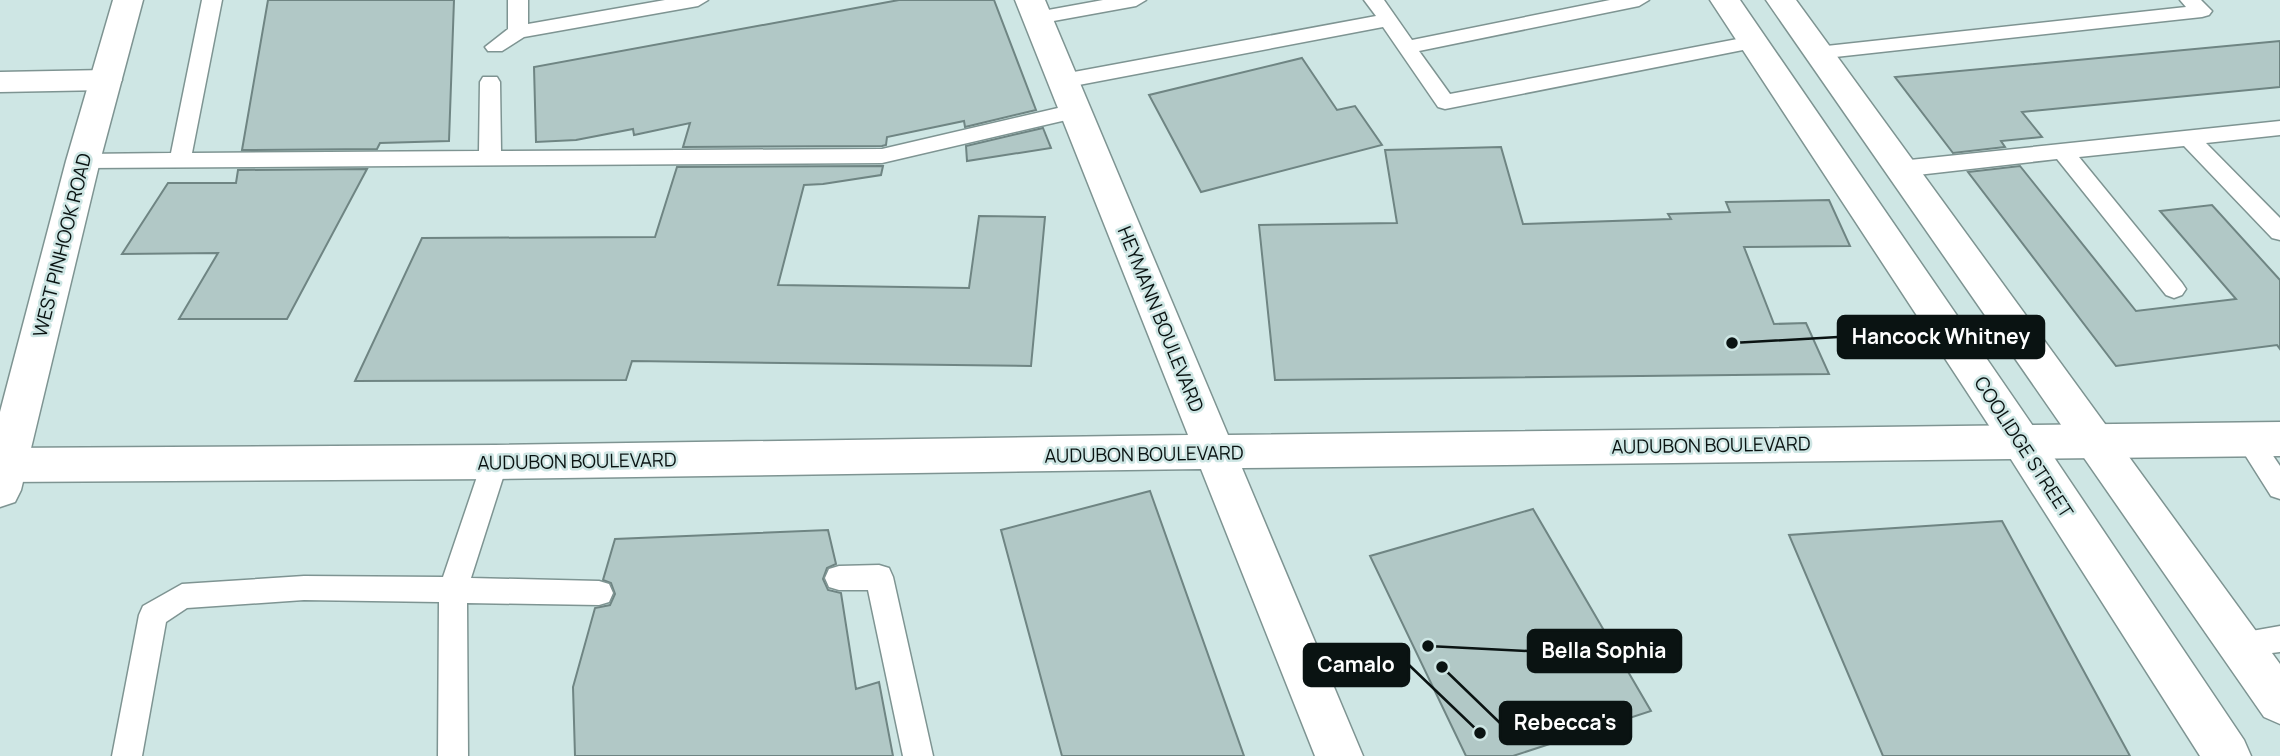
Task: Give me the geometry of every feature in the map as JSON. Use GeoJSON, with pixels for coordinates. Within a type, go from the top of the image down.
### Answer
{"type":"FeatureCollection","features":[{"type":"Feature","properties":{"kind":"street","name":"WEST PINHOOK ROAD"},"geometry":{"type":"LineString","coordinates":[[3,473],[83,161],[128,0]]}},
{"type":"Feature","properties":{"kind":"street","name":"COOLIDGE STREET"},"geometry":{"type":"LineString","coordinates":[[1725,0],[2227,756]]}},
{"type":"Feature","properties":{"kind":"street"},"geometry":{"type":"LineString","coordinates":[[1781,0],[2280,702]]}},
{"type":"Feature","properties":{"kind":"street","name":"HEYMANN BOULEVARD"},"geometry":{"type":"LineString","coordinates":[[1034,9],[1339,756]]}},
{"type":"Feature","properties":{"kind":"street"},"geometry":{"type":"LineString","coordinates":[[1,83],[106,80]]}},
{"type":"Feature","properties":{"kind":"street","name":"AUDUBON BOULEVARD"},"geometry":{"type":"LineString","coordinates":[[3,473],[495,462],[2264,439]]}},
{"type":"Feature","properties":{"kind":"lane"},"geometry":{"type":"LineString","coordinates":[[180,160],[212,0]]}},
{"type":"Feature","properties":{"kind":"lane"},"geometry":{"type":"LineString","coordinates":[[518,0],[518,32]]}},
{"type":"Feature","properties":{"kind":"lane"},"geometry":{"type":"LineString","coordinates":[[495,47],[518,32],[698,0]]}},
{"type":"Feature","properties":{"kind":"lane"},"geometry":{"type":"LineString","coordinates":[[1034,9],[1136,0]]}},
{"type":"Feature","properties":{"kind":"lane"},"geometry":{"type":"LineString","coordinates":[[1374,0],[1445,102],[1753,42]]}},
{"type":"Feature","properties":{"kind":"lane"},"geometry":{"type":"LineString","coordinates":[[1406,47],[1639,0]]}},
{"type":"Feature","properties":{"kind":"lane"},"geometry":{"type":"LineString","coordinates":[[1817,53],[2202,12],[2190,0]]}},
{"type":"Feature","properties":{"kind":"lane"},"geometry":{"type":"LineString","coordinates":[[83,161],[881,156],[1069,96],[1388,20]]}},
{"type":"Feature","properties":{"kind":"lane"},"geometry":{"type":"LineString","coordinates":[[490,82],[490,159]]}},
{"type":"Feature","properties":{"kind":"lane"},"geometry":{"type":"LineString","coordinates":[[1900,169],[2280,128]]}},
{"type":"Feature","properties":{"kind":"lane"},"geometry":{"type":"LineString","coordinates":[[2189,138],[2280,232]]}},
{"type":"Feature","properties":{"kind":"lane"},"geometry":{"type":"LineString","coordinates":[[2063,152],[2174,289]]}},
{"type":"Feature","properties":{"kind":"lane"},"geometry":{"type":"LineString","coordinates":[[2264,439],[2280,488]]}},
{"type":"Feature","properties":{"kind":"lane"},"geometry":{"type":"LineString","coordinates":[[453,756],[453,590],[495,462]]}},
{"type":"Feature","properties":{"kind":"lane"},"geometry":{"type":"LineString","coordinates":[[839,578],[879,577],[918,756]]}},
{"type":"Feature","properties":{"kind":"lane"},"geometry":{"type":"LineString","coordinates":[[127,756],[153,615],[182,596],[304,587],[599,593]]}},
{"type":"Feature","properties":{"kind":"lane"},"geometry":{"type":"LineString","coordinates":[[2239,644],[2280,639]]}},
{"type":"Feature","properties":{"kind":"building"},"geometry":{"type":"Polygon","coordinates":[[[268,0],[454,0],[449,141],[380,143],[377,149],[242,150],[268,0]]]}},
{"type":"Feature","properties":{"kind":"building"},"geometry":{"type":"Polygon","coordinates":[[[899,0],[994,0],[1036,110],[965,127],[964,121],[887,137],[886,145],[882,146],[683,147],[690,123],[634,135],[633,129],[576,140],[536,142],[534,67],[899,0]]]}},
{"type":"Feature","properties":{"kind":"building"},"geometry":{"type":"Polygon","coordinates":[[[2280,41],[2280,87],[2022,112],[2042,137],[2001,141],[2005,147],[1953,153],[1895,77],[2280,41]]]}},
{"type":"Feature","properties":{"kind":"building"},"geometry":{"type":"Polygon","coordinates":[[[1302,58],[1337,110],[1355,106],[1382,145],[1201,192],[1149,95],[1302,58]]]}},
{"type":"Feature","properties":{"kind":"building"},"geometry":{"type":"Polygon","coordinates":[[[1043,128],[1051,148],[967,161],[966,146],[1043,128]]]}},
{"type":"Feature","properties":{"kind":"building"},"geometry":{"type":"Polygon","coordinates":[[[1501,147],[1523,224],[1671,219],[1668,214],[1730,212],[1726,202],[1829,200],[1850,246],[1744,247],[1774,324],[1806,323],[1829,374],[1275,380],[1259,225],[1397,223],[1385,150],[1501,147]]]}},
{"type":"Feature","properties":{"kind":"building"},"geometry":{"type":"Polygon","coordinates":[[[883,166],[881,175],[804,185],[778,285],[969,288],[979,216],[1045,217],[1031,366],[632,361],[626,380],[355,381],[422,238],[655,237],[677,167],[883,166]]]}},
{"type":"Feature","properties":{"kind":"building"},"geometry":{"type":"Polygon","coordinates":[[[2020,166],[2136,311],[2236,299],[2160,211],[2212,205],[2280,280],[2280,349],[2277,345],[2116,366],[1968,172],[2020,166]]]}},
{"type":"Feature","properties":{"kind":"building"},"geometry":{"type":"Polygon","coordinates":[[[367,169],[287,319],[179,319],[218,253],[122,254],[168,183],[236,183],[238,170],[367,169]]]}},
{"type":"Feature","properties":{"kind":"building"},"geometry":{"type":"Polygon","coordinates":[[[1150,491],[1244,756],[1062,756],[1001,530],[1150,491]]]}},
{"type":"Feature","properties":{"kind":"building"},"geometry":{"type":"Polygon","coordinates":[[[1533,509],[1651,711],[1513,756],[1466,756],[1370,556],[1533,509]]]}},
{"type":"Feature","properties":{"kind":"building"},"geometry":{"type":"Polygon","coordinates":[[[2002,521],[2130,756],[1883,756],[1789,535],[2002,521]]]}},
{"type":"Feature","properties":{"kind":"building"},"geometry":{"type":"Polygon","coordinates":[[[828,530],[836,564],[827,568],[823,579],[828,590],[841,593],[856,689],[879,682],[893,756],[575,756],[573,687],[595,608],[610,605],[615,594],[611,583],[603,580],[615,539],[828,530]]]}},
{"type":"Feature","properties":{"kind":"place","name":"Hancock Whitney"},"geometry":{"type":"Point","coordinates":[1732,343]}},
{"type":"Feature","properties":{"kind":"place","name":"Bella Sophia"},"geometry":{"type":"Point","coordinates":[1428,646]}},
{"type":"Feature","properties":{"kind":"place","name":"Rebecca's"},"geometry":{"type":"Point","coordinates":[1442,667]}},
{"type":"Feature","properties":{"kind":"place","name":"Camalo"},"geometry":{"type":"Point","coordinates":[1480,733]}}]}
